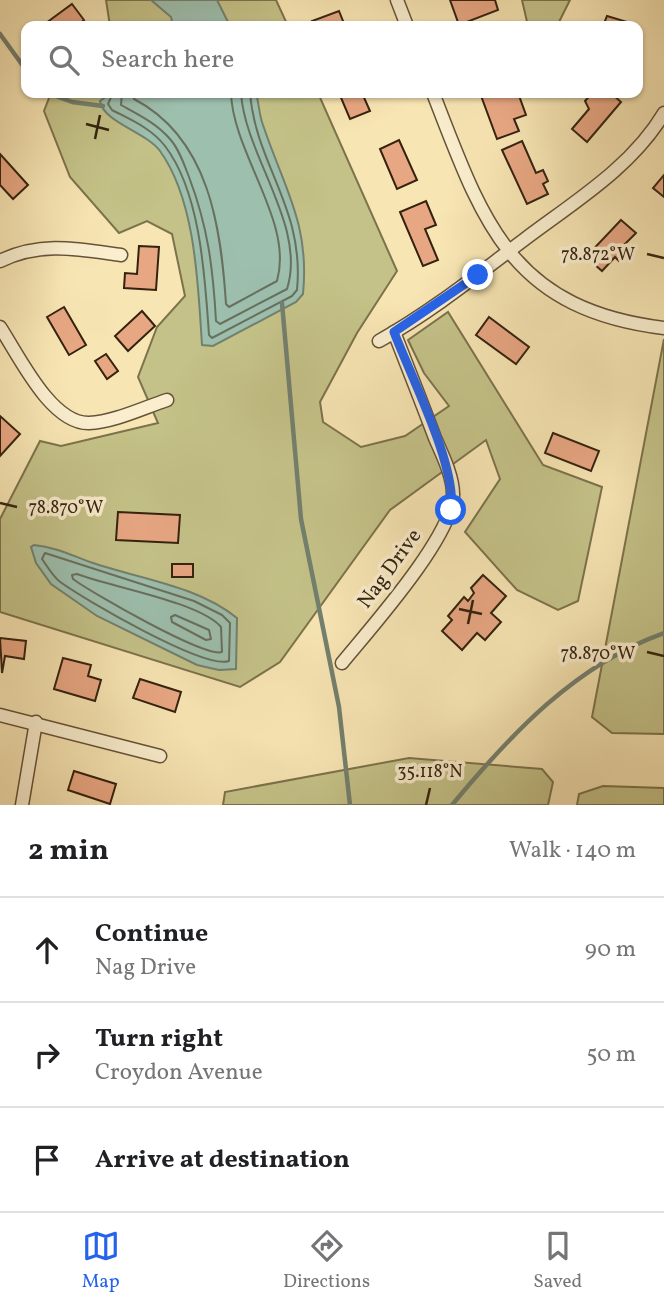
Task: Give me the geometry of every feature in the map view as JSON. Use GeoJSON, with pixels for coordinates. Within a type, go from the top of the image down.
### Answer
{"type":"FeatureCollection","features":[{"type":"Feature","properties":{"kind":"street"},"geometry":{"type":"LineString","coordinates":[[397,0],[405,21]]}},
{"type":"Feature","properties":{"kind":"street"},"geometry":{"type":"LineString","coordinates":[[435,98],[481,209],[522,269],[574,306],[621,321],[664,328]]}},
{"type":"Feature","properties":{"kind":"street"},"geometry":{"type":"LineString","coordinates":[[379,341],[427,313],[613,172],[654,131],[664,113]]}},
{"type":"Feature","properties":{"kind":"street"},"geometry":{"type":"LineString","coordinates":[[0,261],[48,246],[121,255]]}},
{"type":"Feature","properties":{"kind":"street"},"geometry":{"type":"LineString","coordinates":[[0,327],[55,409],[71,420],[100,422],[167,400]]}},
{"type":"Feature","properties":{"kind":"street","name":"Nag Drive"},"geometry":{"type":"LineString","coordinates":[[342,663],[397,596],[446,525],[451,510],[453,493],[442,455],[394,332]]}},
{"type":"Feature","properties":{"kind":"street"},"geometry":{"type":"LineString","coordinates":[[0,715],[36,722],[160,756]]}},
{"type":"Feature","properties":{"kind":"street"},"geometry":{"type":"LineString","coordinates":[[22,805],[36,722]]}},
{"type":"Feature","properties":{"kind":"shaded area"},"geometry":{"type":"Polygon","coordinates":[[[106,0],[276,0],[286,21],[109,21],[106,0]]]}},
{"type":"Feature","properties":{"kind":"shaded area"},"geometry":{"type":"Polygon","coordinates":[[[522,0],[570,0],[560,21],[527,21],[522,0]]]}},
{"type":"Feature","properties":{"kind":"shaded area"},"geometry":{"type":"Polygon","coordinates":[[[49,98],[320,98],[397,271],[357,333],[320,402],[323,422],[361,447],[405,436],[449,406],[424,373],[408,340],[448,312],[543,465],[602,487],[578,601],[558,610],[517,590],[465,532],[500,479],[486,440],[390,510],[280,662],[240,687],[0,612],[0,519],[40,441],[61,446],[158,423],[138,377],[157,327],[185,296],[172,234],[147,221],[119,233],[70,177],[44,111],[49,98]]]}},
{"type":"Feature","properties":{"kind":"shaded area"},"geometry":{"type":"Polygon","coordinates":[[[664,339],[664,734],[612,733],[592,717],[664,339]]]}},
{"type":"Feature","properties":{"kind":"shaded area"},"geometry":{"type":"Polygon","coordinates":[[[409,758],[542,769],[553,782],[548,805],[223,805],[225,792],[409,758]]]}},
{"type":"Feature","properties":{"kind":"shaded area"},"geometry":{"type":"Polygon","coordinates":[[[603,786],[664,788],[664,805],[577,805],[579,794],[603,786]]]}},
{"type":"Feature","properties":{"kind":"water"},"geometry":{"type":"Polygon","coordinates":[[[151,0],[217,0],[228,21],[172,21],[171,17],[151,0]]]}},
{"type":"Feature","properties":{"kind":"water"},"geometry":{"type":"Polygon","coordinates":[[[104,98],[257,98],[262,121],[299,226],[304,269],[303,294],[296,302],[213,346],[202,345],[193,245],[181,194],[172,171],[154,144],[109,115],[100,101],[104,98]]]}},
{"type":"Feature","properties":{"kind":"water"},"geometry":{"type":"Polygon","coordinates":[[[34,545],[56,549],[109,568],[167,584],[221,607],[237,618],[236,669],[219,670],[197,665],[97,616],[51,584],[36,563],[31,547],[34,545]]]}},
{"type":"Feature","properties":{"kind":"building"},"geometry":{"type":"Polygon","coordinates":[[[450,0],[495,0],[498,10],[469,21],[458,21],[450,0]]]}},
{"type":"Feature","properties":{"kind":"building"},"geometry":{"type":"Polygon","coordinates":[[[72,4],[84,20],[83,21],[49,21],[72,4]]]}},
{"type":"Feature","properties":{"kind":"building"},"geometry":{"type":"Polygon","coordinates":[[[339,11],[343,21],[312,21],[339,11]]]}},
{"type":"Feature","properties":{"kind":"building"},"geometry":{"type":"Polygon","coordinates":[[[607,16],[624,21],[605,21],[607,16]]]}},
{"type":"Feature","properties":{"kind":"building"},"geometry":{"type":"Polygon","coordinates":[[[341,98],[364,98],[370,111],[350,119],[341,98]]]}},
{"type":"Feature","properties":{"kind":"building"},"geometry":{"type":"Polygon","coordinates":[[[482,98],[520,98],[526,115],[514,119],[519,131],[497,139],[482,98]]]}},
{"type":"Feature","properties":{"kind":"building"},"geometry":{"type":"Polygon","coordinates":[[[588,98],[617,98],[621,102],[587,142],[572,129],[589,109],[585,101],[588,98]]]}},
{"type":"Feature","properties":{"kind":"building"},"geometry":{"type":"Polygon","coordinates":[[[399,140],[417,180],[397,189],[380,149],[399,140]]]}},
{"type":"Feature","properties":{"kind":"building"},"geometry":{"type":"Polygon","coordinates":[[[522,141],[536,173],[543,170],[548,181],[543,184],[548,194],[527,204],[502,150],[522,141]]]}},
{"type":"Feature","properties":{"kind":"building"},"geometry":{"type":"Polygon","coordinates":[[[0,154],[28,185],[13,199],[0,185],[0,154]]]}},
{"type":"Feature","properties":{"kind":"building"},"geometry":{"type":"Polygon","coordinates":[[[664,175],[664,197],[653,188],[664,175]]]}},
{"type":"Feature","properties":{"kind":"building"},"geometry":{"type":"Polygon","coordinates":[[[426,201],[436,225],[425,229],[438,260],[423,266],[400,212],[426,201]]]}},
{"type":"Feature","properties":{"kind":"building"},"geometry":{"type":"Polygon","coordinates":[[[621,220],[636,233],[622,247],[628,252],[619,261],[615,257],[602,271],[586,257],[621,220]]]}},
{"type":"Feature","properties":{"kind":"building"},"geometry":{"type":"Polygon","coordinates":[[[139,246],[159,247],[156,290],[124,288],[125,273],[137,274],[139,246]]]}},
{"type":"Feature","properties":{"kind":"building"},"geometry":{"type":"Polygon","coordinates":[[[64,307],[86,345],[69,355],[47,317],[64,307]]]}},
{"type":"Feature","properties":{"kind":"building"},"geometry":{"type":"Polygon","coordinates":[[[142,311],[155,326],[128,351],[115,336],[142,311]]]}},
{"type":"Feature","properties":{"kind":"building"},"geometry":{"type":"Polygon","coordinates":[[[489,317],[529,347],[516,364],[476,335],[489,317]]]}},
{"type":"Feature","properties":{"kind":"building"},"geometry":{"type":"Polygon","coordinates":[[[106,354],[118,371],[107,379],[95,361],[106,354]]]}},
{"type":"Feature","properties":{"kind":"building"},"geometry":{"type":"Polygon","coordinates":[[[0,416],[20,434],[0,456],[0,416]]]}},
{"type":"Feature","properties":{"kind":"building"},"geometry":{"type":"Polygon","coordinates":[[[553,433],[599,451],[591,471],[545,453],[553,433]]]}},
{"type":"Feature","properties":{"kind":"building"},"geometry":{"type":"Polygon","coordinates":[[[118,512],[180,515],[178,543],[116,540],[118,512]]]}},
{"type":"Feature","properties":{"kind":"building"},"geometry":{"type":"Polygon","coordinates":[[[172,564],[193,564],[193,577],[172,577],[172,564]]]}},
{"type":"Feature","properties":{"kind":"building"},"geometry":{"type":"Polygon","coordinates":[[[483,575],[506,596],[491,613],[501,622],[485,640],[477,633],[462,650],[442,631],[452,620],[448,616],[464,597],[468,601],[474,593],[471,588],[483,575]]]}},
{"type":"Feature","properties":{"kind":"building"},"geometry":{"type":"Polygon","coordinates":[[[0,638],[26,641],[24,659],[5,656],[2,673],[0,638]]]}},
{"type":"Feature","properties":{"kind":"building"},"geometry":{"type":"Polygon","coordinates":[[[63,658],[91,665],[88,676],[101,680],[95,701],[54,689],[63,658]]]}},
{"type":"Feature","properties":{"kind":"building"},"geometry":{"type":"Polygon","coordinates":[[[140,679],[181,692],[175,712],[133,698],[140,679]]]}},
{"type":"Feature","properties":{"kind":"building"},"geometry":{"type":"Polygon","coordinates":[[[74,771],[116,784],[110,804],[68,790],[74,771]]]}},
{"type":"Feature","properties":{"kind":"waterway"},"geometry":{"type":"LineString","coordinates":[[0,34],[21,63]]}},
{"type":"Feature","properties":{"kind":"waterway"},"geometry":{"type":"LineString","coordinates":[[61,98],[103,106]]}},
{"type":"Feature","properties":{"kind":"waterway"},"geometry":{"type":"LineString","coordinates":[[282,303],[301,519],[339,707],[350,805]]}},
{"type":"Feature","properties":{"kind":"waterway"},"geometry":{"type":"LineString","coordinates":[[452,805],[497,753],[547,704],[602,663],[632,646],[664,633]]}},
{"type":"Feature","properties":{"kind":"route"},"geometry":{"type":"LineString","coordinates":[[451,510],[453,493],[442,455],[394,332],[427,313],[478,275]]}}]}
